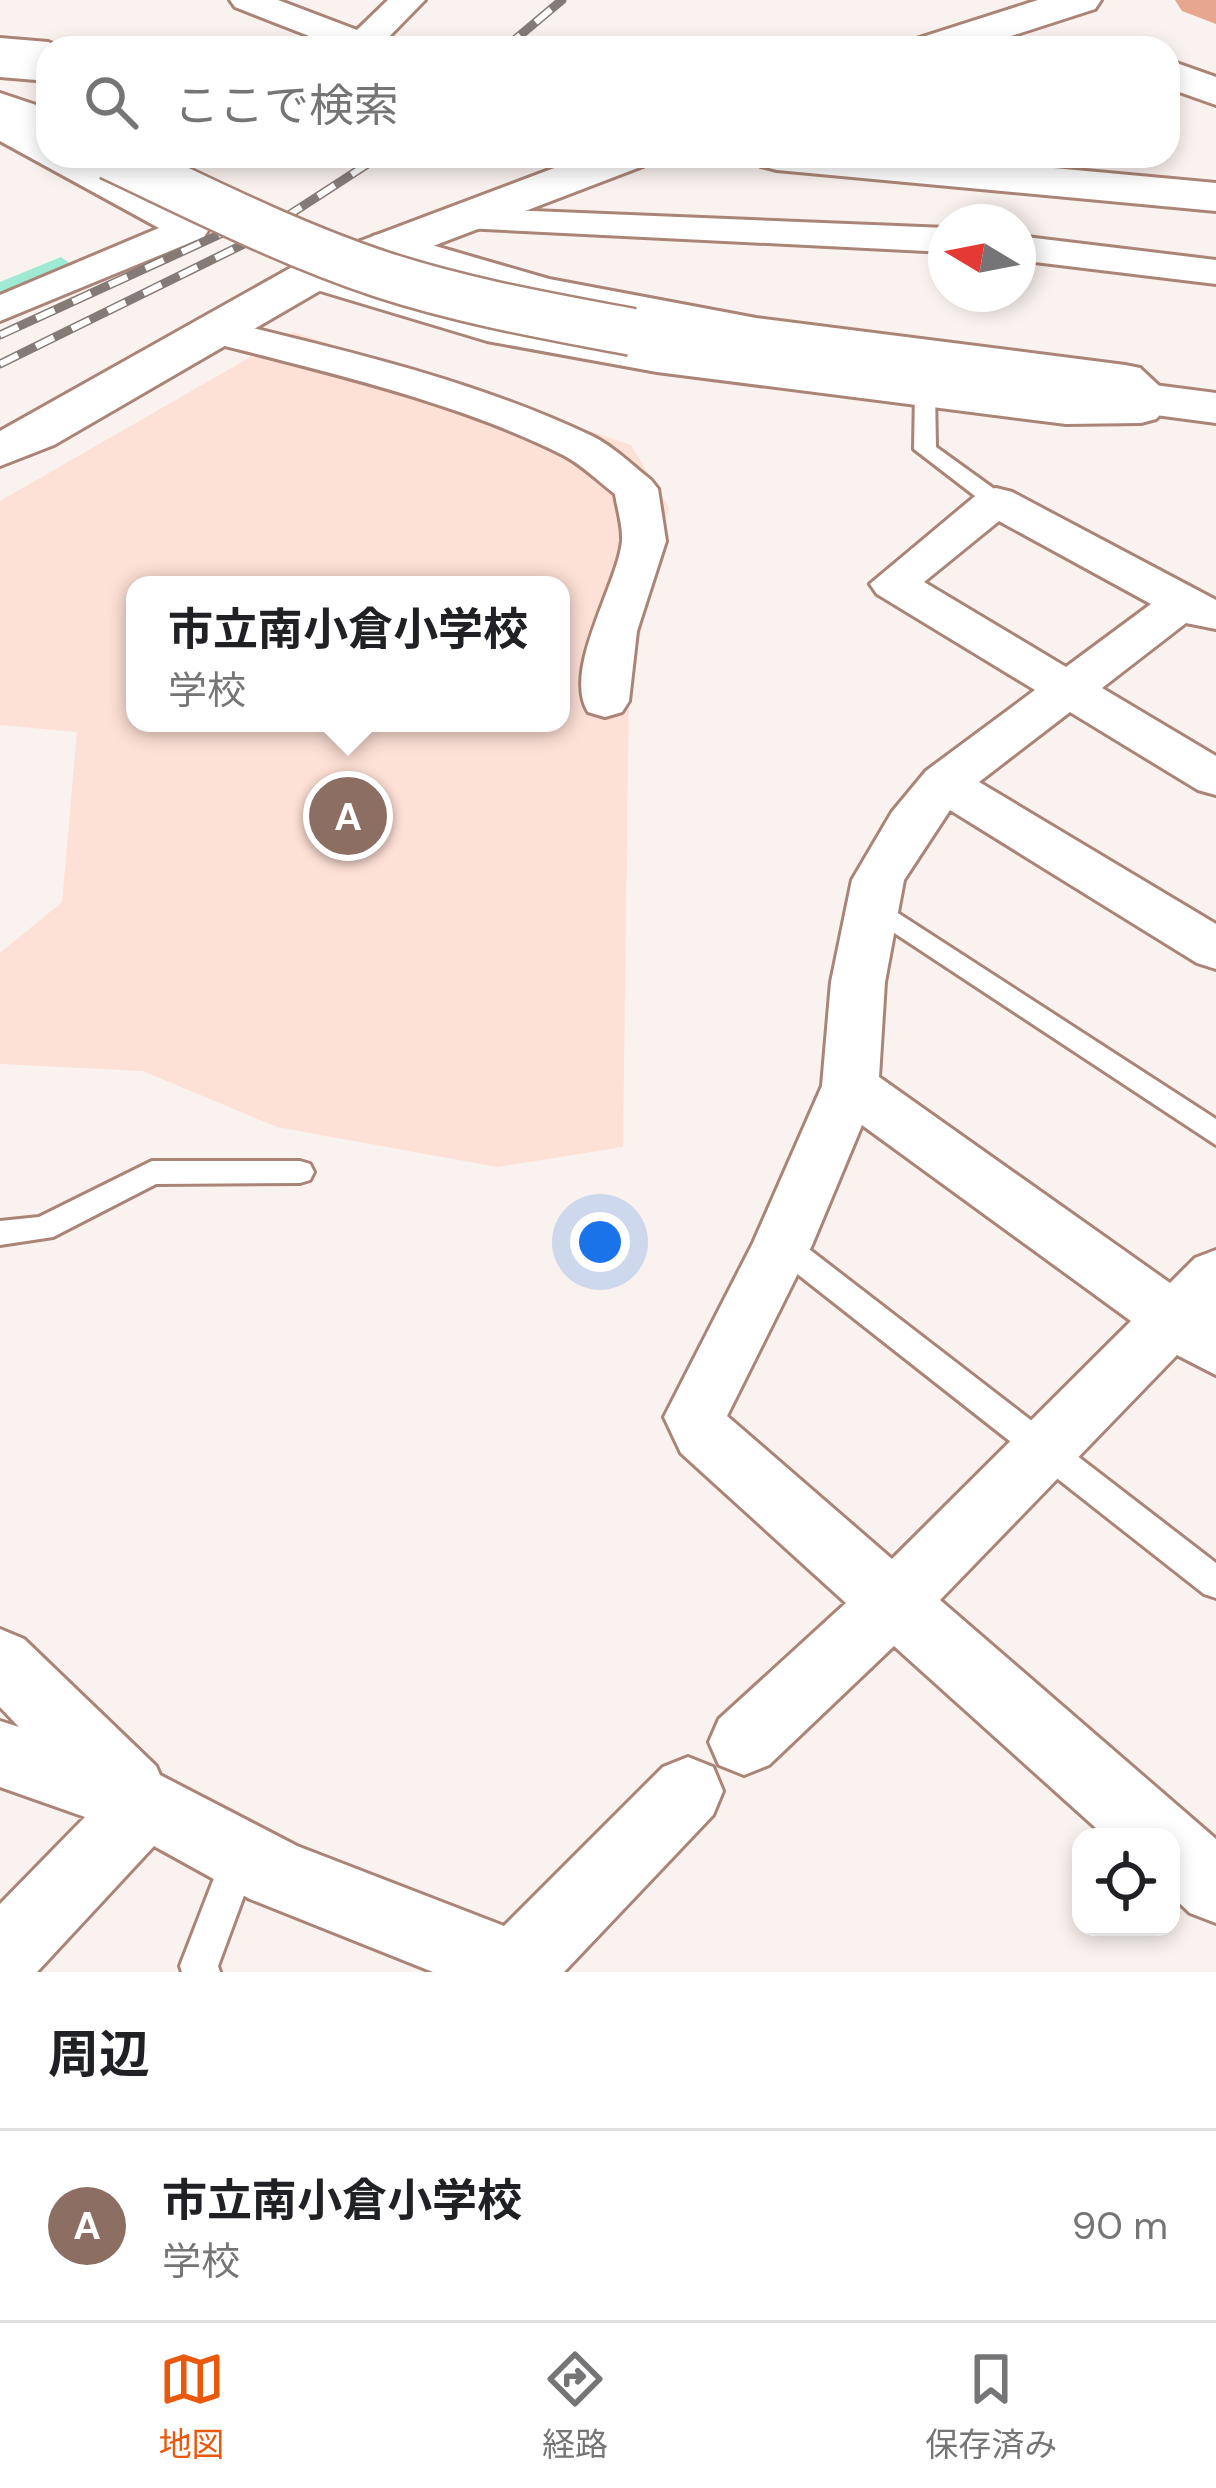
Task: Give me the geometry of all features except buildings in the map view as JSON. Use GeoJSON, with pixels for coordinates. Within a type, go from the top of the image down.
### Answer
{"type":"FeatureCollection","features":[{"type":"Feature","properties":{"kind":"street"},"geometry":{"type":"LineString","coordinates":[[247,0],[335,36]]}},
{"type":"Feature","properties":{"kind":"street"},"geometry":{"type":"LineString","coordinates":[[370,36],[408,0]]}},
{"type":"Feature","properties":{"kind":"street"},"geometry":{"type":"LineString","coordinates":[[968,36],[1080,0]]}},
{"type":"Feature","properties":{"kind":"street"},"geometry":{"type":"LineString","coordinates":[[0,48],[36,51]]}},
{"type":"Feature","properties":{"kind":"street"},"geometry":{"type":"LineString","coordinates":[[0,64],[36,67]]}},
{"type":"Feature","properties":{"kind":"street"},"geometry":{"type":"LineString","coordinates":[[1180,78],[1216,92]]}},
{"type":"Feature","properties":{"kind":"street"},"geometry":{"type":"LineString","coordinates":[[0,84],[36,87]]}},
{"type":"Feature","properties":{"kind":"street"},"geometry":{"type":"LineString","coordinates":[[0,106],[36,120]]}},
{"type":"Feature","properties":{"kind":"street"},"geometry":{"type":"LineString","coordinates":[[0,127],[36,146]]}},
{"type":"Feature","properties":{"kind":"street"},"geometry":{"type":"LineString","coordinates":[[0,450],[36,434],[311,276],[595,168]]}},
{"type":"Feature","properties":{"kind":"street"},"geometry":{"type":"LineString","coordinates":[[905,168],[1216,197]]}},
{"type":"Feature","properties":{"kind":"street"},"geometry":{"type":"LineString","coordinates":[[1130,168],[1216,176]]}},
{"type":"Feature","properties":{"kind":"street"},"geometry":{"type":"LineString","coordinates":[[0,309],[190,229],[112,172]]}},
{"type":"Feature","properties":{"kind":"street"},"geometry":{"type":"LineString","coordinates":[[112,172],[215,206],[378,273],[457,296],[632,332],[1216,408]]}},
{"type":"Feature","properties":{"kind":"street"},"geometry":{"type":"LineString","coordinates":[[458,219],[928,239]]}},
{"type":"Feature","properties":{"kind":"street"},"geometry":{"type":"LineString","coordinates":[[387,244],[543,290],[756,330],[1125,377],[1153,400]]}},
{"type":"Feature","properties":{"kind":"street"},"geometry":{"type":"LineString","coordinates":[[1036,250],[1216,272]]}},
{"type":"Feature","properties":{"kind":"street"},"geometry":{"type":"LineString","coordinates":[[311,276],[487,329],[657,360],[1066,411],[1142,410],[1153,400]]}},
{"type":"Feature","properties":{"kind":"street"},"geometry":{"type":"LineString","coordinates":[[216,331],[362,368],[491,412],[581,447],[636,489],[644,541],[614,631],[605,701]]}},
{"type":"Feature","properties":{"kind":"street"},"geometry":{"type":"LineString","coordinates":[[1200,611],[996,501],[893,584],[1216,778]]}},
{"type":"Feature","properties":{"kind":"street"},"geometry":{"type":"LineString","coordinates":[[1149,1828],[703,1434],[695,1417],[782,1245],[850,1086],[858,982],[878,880],[910,825],[944,783],[1067,690],[1200,611]]}},
{"type":"Feature","properties":{"kind":"street"},"geometry":{"type":"LineString","coordinates":[[944,783],[1216,949]]}},
{"type":"Feature","properties":{"kind":"street"},"geometry":{"type":"LineString","coordinates":[[744,1742],[893,1603],[1047,1447],[1202,1314],[850,1086]]}},
{"type":"Feature","properties":{"kind":"street"},"geometry":{"type":"LineString","coordinates":[[0,1661],[146,1804]]}},
{"type":"Feature","properties":{"kind":"street"},"geometry":{"type":"LineString","coordinates":[[0,1754],[146,1804],[276,1874],[521,1969],[688,1791]]}},
{"type":"Feature","properties":{"kind":"street"},"geometry":{"type":"LineString","coordinates":[[0,1957],[146,1804]]}},
{"type":"Feature","properties":{"kind":"street"},"geometry":{"type":"LineString","coordinates":[[1180,1855],[1216,1887]]}},
{"type":"Feature","properties":{"kind":"lane"},"geometry":{"type":"LineString","coordinates":[[926,391],[926,449],[996,501]]}},
{"type":"Feature","properties":{"kind":"lane"},"geometry":{"type":"LineString","coordinates":[[873,906],[1216,1134]]}},
{"type":"Feature","properties":{"kind":"lane"},"geometry":{"type":"LineString","coordinates":[[0,1233],[43,1229],[152,1173],[300,1172]]}},
{"type":"Feature","properties":{"kind":"lane"},"geometry":{"type":"LineString","coordinates":[[782,1245],[1216,1583]]}},
{"type":"Feature","properties":{"kind":"lane"},"geometry":{"type":"LineString","coordinates":[[201,1972],[199,1966],[241,1856]]}},
{"type":"Feature","properties":{"kind":"shaded area"},"geometry":{"type":"Polygon","coordinates":[[[294,332],[631,445],[669,508],[629,685],[623,1147],[497,1167],[277,1127],[143,1071],[0,1064],[0,953],[62,902],[77,732],[0,725],[0,501],[294,332]]]}},
{"type":"Feature","properties":{"kind":"waterway"},"geometry":{"type":"LineString","coordinates":[[1201,0],[1216,8]]}},
{"type":"Feature","properties":{"kind":"railway"},"geometry":{"type":"LineString","coordinates":[[519,36],[562,0]]}},
{"type":"Feature","properties":{"kind":"railway"},"geometry":{"type":"LineString","coordinates":[[0,364],[244,244],[361,168]]}},
{"type":"Feature","properties":{"kind":"railway"},"geometry":{"type":"LineString","coordinates":[[0,335],[251,220]]}},
{"type":"Feature","properties":{"kind":"place","name":"市立南小倉小学校"},"geometry":{"type":"Point","coordinates":[348,816]}}]}
